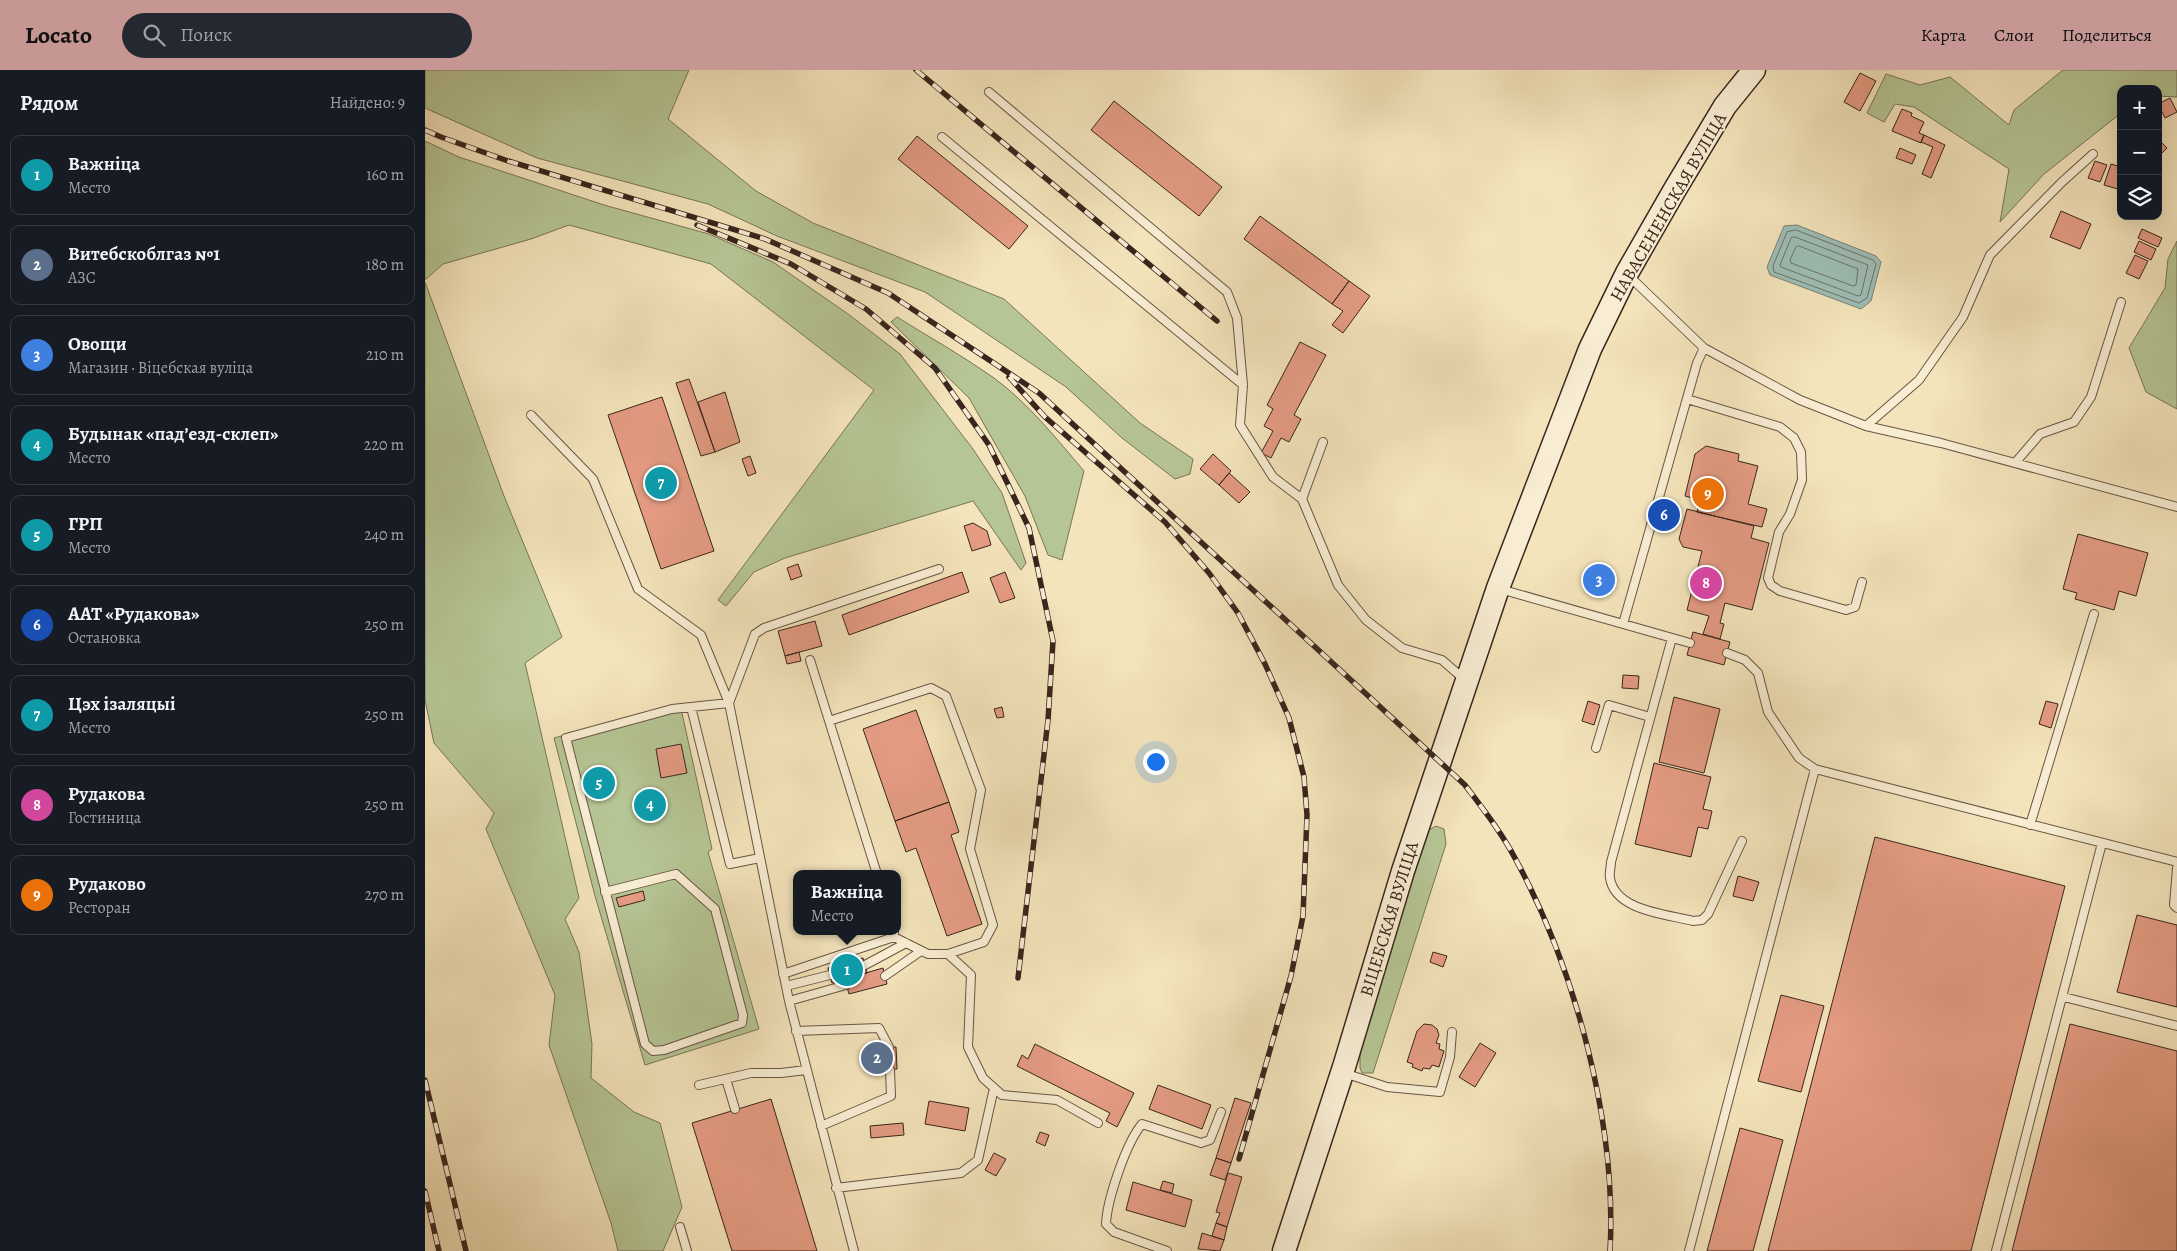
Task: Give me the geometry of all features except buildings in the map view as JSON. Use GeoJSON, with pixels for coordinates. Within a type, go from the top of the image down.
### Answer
{"type":"FeatureCollection","features":[{"type":"Feature","properties":{"kind":"main road","name":"НАВАСЕНЕНСКАЯ ВУЛІЦА"},"geometry":{"type":"LineString","coordinates":[[1498,588],[1590,349],[1627,274],[1725,106],[1754,70]]}},
{"type":"Feature","properties":{"kind":"main road","name":"ВІЦЕБСКАЯ ВУЛІЦА"},"geometry":{"type":"LineString","coordinates":[[1284,1251],[1342,1072],[1403,871],[1498,588]]}},
{"type":"Feature","properties":{"kind":"lane"},"geometry":{"type":"LineString","coordinates":[[989,92],[1227,292],[1237,318],[1243,385],[1240,425],[1273,477],[1302,499],[1338,585],[1366,620],[1402,648],[1442,660],[1467,681]]}},
{"type":"Feature","properties":{"kind":"lane"},"geometry":{"type":"LineString","coordinates":[[942,137],[1243,385]]}},
{"type":"Feature","properties":{"kind":"lane"},"geometry":{"type":"LineString","coordinates":[[1866,426],[1919,380],[1963,317],[1990,255],[2062,182],[2093,154]]}},
{"type":"Feature","properties":{"kind":"lane"},"geometry":{"type":"LineString","coordinates":[[1627,274],[1705,348],[1800,400],[1866,426],[1941,443],[2177,507]]}},
{"type":"Feature","properties":{"kind":"lane"},"geometry":{"type":"LineString","coordinates":[[2015,464],[2040,434],[2074,422],[2091,397],[2121,302]]}},
{"type":"Feature","properties":{"kind":"lane"},"geometry":{"type":"LineString","coordinates":[[1623,624],[1697,363],[1705,348]]}},
{"type":"Feature","properties":{"kind":"lane"},"geometry":{"type":"LineString","coordinates":[[1687,399],[1780,427],[1794,438],[1801,452],[1802,480],[1790,514],[1779,532],[1768,578],[1771,586],[1780,591],[1846,610],[1855,607],[1863,582]]}},
{"type":"Feature","properties":{"kind":"lane"},"geometry":{"type":"LineString","coordinates":[[531,415],[593,479],[638,589],[701,636],[729,704],[789,1001],[836,1188],[854,1251]]}},
{"type":"Feature","properties":{"kind":"lane"},"geometry":{"type":"LineString","coordinates":[[1302,499],[1323,442]]}},
{"type":"Feature","properties":{"kind":"lane"},"geometry":{"type":"LineString","coordinates":[[729,704],[755,634],[764,628],[939,569]]}},
{"type":"Feature","properties":{"kind":"lane"},"geometry":{"type":"LineString","coordinates":[[1498,588],[1690,643]]}},
{"type":"Feature","properties":{"kind":"lane"},"geometry":{"type":"LineString","coordinates":[[2030,825],[2094,614]]}},
{"type":"Feature","properties":{"kind":"lane"},"geometry":{"type":"LineString","coordinates":[[1671,638],[1611,862],[1610,879],[1617,894],[1629,905],[1693,921],[1702,920],[1708,914],[1742,841]]}},
{"type":"Feature","properties":{"kind":"lane"},"geometry":{"type":"LineString","coordinates":[[1727,653],[1745,660],[1758,673],[1768,712],[1799,758],[1815,769],[2177,862]]}},
{"type":"Feature","properties":{"kind":"lane"},"geometry":{"type":"LineString","coordinates":[[810,660],[876,870]]}},
{"type":"Feature","properties":{"kind":"lane"},"geometry":{"type":"LineString","coordinates":[[829,721],[931,688],[946,696],[981,790],[970,849],[993,925],[984,942],[948,954],[927,954],[895,935]]}},
{"type":"Feature","properties":{"kind":"lane"},"geometry":{"type":"LineString","coordinates":[[605,892],[676,874],[715,909],[743,1015],[742,1023],[664,1050],[653,1051],[645,1044],[605,892],[566,738],[672,709],[729,704]]}},
{"type":"Feature","properties":{"kind":"lane"},"geometry":{"type":"LineString","coordinates":[[1596,748],[1609,705],[1650,716]]}},
{"type":"Feature","properties":{"kind":"lane"},"geometry":{"type":"LineString","coordinates":[[691,707],[729,864],[760,858]]}},
{"type":"Feature","properties":{"kind":"lane"},"geometry":{"type":"LineString","coordinates":[[1689,1251],[1815,769]]}},
{"type":"Feature","properties":{"kind":"lane"},"geometry":{"type":"LineString","coordinates":[[1996,1251],[2103,844]]}},
{"type":"Feature","properties":{"kind":"lane"},"geometry":{"type":"LineString","coordinates":[[2177,868],[2174,905],[2177,908]]}},
{"type":"Feature","properties":{"kind":"lane"},"geometry":{"type":"LineString","coordinates":[[783,974],[891,935]]}},
{"type":"Feature","properties":{"kind":"lane"},"geometry":{"type":"LineString","coordinates":[[865,965],[906,943]]}},
{"type":"Feature","properties":{"kind":"lane"},"geometry":{"type":"LineString","coordinates":[[885,976],[921,951]]}},
{"type":"Feature","properties":{"kind":"lane"},"geometry":{"type":"LineString","coordinates":[[948,954],[971,975],[968,1047],[983,1078],[1001,1095],[1057,1100],[1099,1124]]}},
{"type":"Feature","properties":{"kind":"lane"},"geometry":{"type":"LineString","coordinates":[[786,986],[829,975]]}},
{"type":"Feature","properties":{"kind":"lane"},"geometry":{"type":"LineString","coordinates":[[789,1001],[847,985]]}},
{"type":"Feature","properties":{"kind":"lane"},"geometry":{"type":"LineString","coordinates":[[2064,997],[2177,1026]]}},
{"type":"Feature","properties":{"kind":"lane"},"geometry":{"type":"LineString","coordinates":[[796,1031],[879,1028],[889,1047]]}},
{"type":"Feature","properties":{"kind":"lane"},"geometry":{"type":"LineString","coordinates":[[1342,1072],[1387,1087],[1440,1092],[1450,1057],[1452,1032]]}},
{"type":"Feature","properties":{"kind":"lane"},"geometry":{"type":"LineString","coordinates":[[699,1085],[751,1074],[806,1070]]}},
{"type":"Feature","properties":{"kind":"lane"},"geometry":{"type":"LineString","coordinates":[[821,1126],[891,1096],[890,1070]]}},
{"type":"Feature","properties":{"kind":"lane"},"geometry":{"type":"LineString","coordinates":[[726,1079],[735,1109]]}},
{"type":"Feature","properties":{"kind":"lane"},"geometry":{"type":"LineString","coordinates":[[836,1188],[961,1174],[978,1160],[995,1088]]}},
{"type":"Feature","properties":{"kind":"lane"},"geometry":{"type":"LineString","coordinates":[[1167,1251],[1153,1249],[1114,1232],[1106,1224],[1107,1209],[1134,1134],[1142,1124],[1201,1143],[1210,1140],[1221,1112]]}},
{"type":"Feature","properties":{"kind":"lane"},"geometry":{"type":"LineString","coordinates":[[680,1227],[687,1251]]}},
{"type":"Feature","properties":{"kind":"green space"},"geometry":{"type":"Polygon","coordinates":[[[425,70],[689,70],[668,119],[756,191],[813,223],[1004,299],[1140,423],[1193,459],[1190,474],[1175,479],[1122,438],[1066,387],[925,292],[777,236],[708,204],[537,158],[425,108],[425,70]]]}},
{"type":"Feature","properties":{"kind":"green space"},"geometry":{"type":"Polygon","coordinates":[[[2063,70],[2177,70],[2177,97],[2162,96],[2162,85],[2117,85],[2117,116],[2044,174],[2000,222],[2009,169],[1914,107],[1895,104],[1884,122],[1867,113],[1886,74],[1920,85],[1950,77],[2009,125],[2014,110],[2063,70]]]}},
{"type":"Feature","properties":{"kind":"green space"},"geometry":{"type":"Polygon","coordinates":[[[425,141],[459,157],[604,205],[709,234],[773,262],[848,314],[900,354],[973,449],[1002,493],[1026,563],[1021,570],[973,501],[785,558],[754,572],[726,606],[718,600],[874,390],[711,264],[569,225],[531,239],[443,264],[425,280],[425,141]]]}},
{"type":"Feature","properties":{"kind":"green space"},"geometry":{"type":"Polygon","coordinates":[[[2177,241],[2177,409],[2146,392],[2129,348],[2165,288],[2168,259],[2177,241]]]}},
{"type":"Feature","properties":{"kind":"green space"},"geometry":{"type":"Polygon","coordinates":[[[425,282],[504,496],[562,637],[525,663],[579,898],[565,919],[579,952],[592,1044],[591,1078],[634,1112],[660,1123],[682,1207],[663,1251],[618,1251],[611,1223],[549,1045],[555,995],[486,829],[494,813],[434,743],[425,700],[425,282]]]}},
{"type":"Feature","properties":{"kind":"green space"},"geometry":{"type":"Polygon","coordinates":[[[897,317],[970,362],[1007,388],[1042,422],[1084,471],[1062,560],[1048,555],[1025,496],[969,398],[891,322],[897,317]]]}},
{"type":"Feature","properties":{"kind":"green space"},"geometry":{"type":"Polygon","coordinates":[[[680,704],[712,849],[708,852],[759,1029],[645,1065],[595,896],[554,738],[680,704]]]}},
{"type":"Feature","properties":{"kind":"green space"},"geometry":{"type":"Polygon","coordinates":[[[1436,826],[1444,829],[1446,844],[1373,1073],[1362,1073],[1360,1068],[1360,1048],[1427,831],[1436,826]]]}},
{"type":"Feature","properties":{"kind":"water"},"geometry":{"type":"Polygon","coordinates":[[[1797,225],[1876,256],[1881,262],[1871,301],[1861,309],[1770,275],[1767,267],[1784,226],[1797,225]]]}},
{"type":"Feature","properties":{"kind":"railway"},"geometry":{"type":"LineString","coordinates":[[916,70],[1217,321]]}},
{"type":"Feature","properties":{"kind":"railway"},"geometry":{"type":"LineString","coordinates":[[425,130],[508,161],[765,239],[888,293],[1039,393],[1465,785],[1511,850],[1538,904],[1574,999],[1588,1050],[1607,1152],[1610,1251]]}},
{"type":"Feature","properties":{"kind":"railway"},"geometry":{"type":"LineString","coordinates":[[697,225],[791,264],[866,309],[935,368],[989,445],[1029,528],[1053,641],[1048,720],[1018,978]]}},
{"type":"Feature","properties":{"kind":"railway"},"geometry":{"type":"LineString","coordinates":[[1009,377],[1045,417],[1165,522],[1209,573],[1238,613],[1265,664],[1289,718],[1304,777],[1307,815],[1303,916],[1291,976],[1239,1159]]}},
{"type":"Feature","properties":{"kind":"railway"},"geometry":{"type":"LineString","coordinates":[[425,1080],[466,1251]]}},
{"type":"Feature","properties":{"kind":"railway"},"geometry":{"type":"LineString","coordinates":[[425,1191],[439,1251]]}},
{"type":"Feature","properties":{"kind":"place","name":"Цэх ізаляцыі"},"geometry":{"type":"Point","coordinates":[661,483]}},
{"type":"Feature","properties":{"kind":"place","name":"Рудаково"},"geometry":{"type":"Point","coordinates":[1708,494]}},
{"type":"Feature","properties":{"kind":"place","name":"ААТ «Рудакова»"},"geometry":{"type":"Point","coordinates":[1664,515]}},
{"type":"Feature","properties":{"kind":"place","name":"Овощи"},"geometry":{"type":"Point","coordinates":[1599,580]}},
{"type":"Feature","properties":{"kind":"place","name":"Рудакова"},"geometry":{"type":"Point","coordinates":[1706,583]}},
{"type":"Feature","properties":{"kind":"place","name":"ГРП"},"geometry":{"type":"Point","coordinates":[599,783]}},
{"type":"Feature","properties":{"kind":"place","name":"Будынак «падʼезд-склеп»"},"geometry":{"type":"Point","coordinates":[650,805]}},
{"type":"Feature","properties":{"kind":"place","name":"Важніца"},"geometry":{"type":"Point","coordinates":[847,970]}},
{"type":"Feature","properties":{"kind":"place","name":"Витебскоблгаз №1"},"geometry":{"type":"Point","coordinates":[877,1058]}}]}
